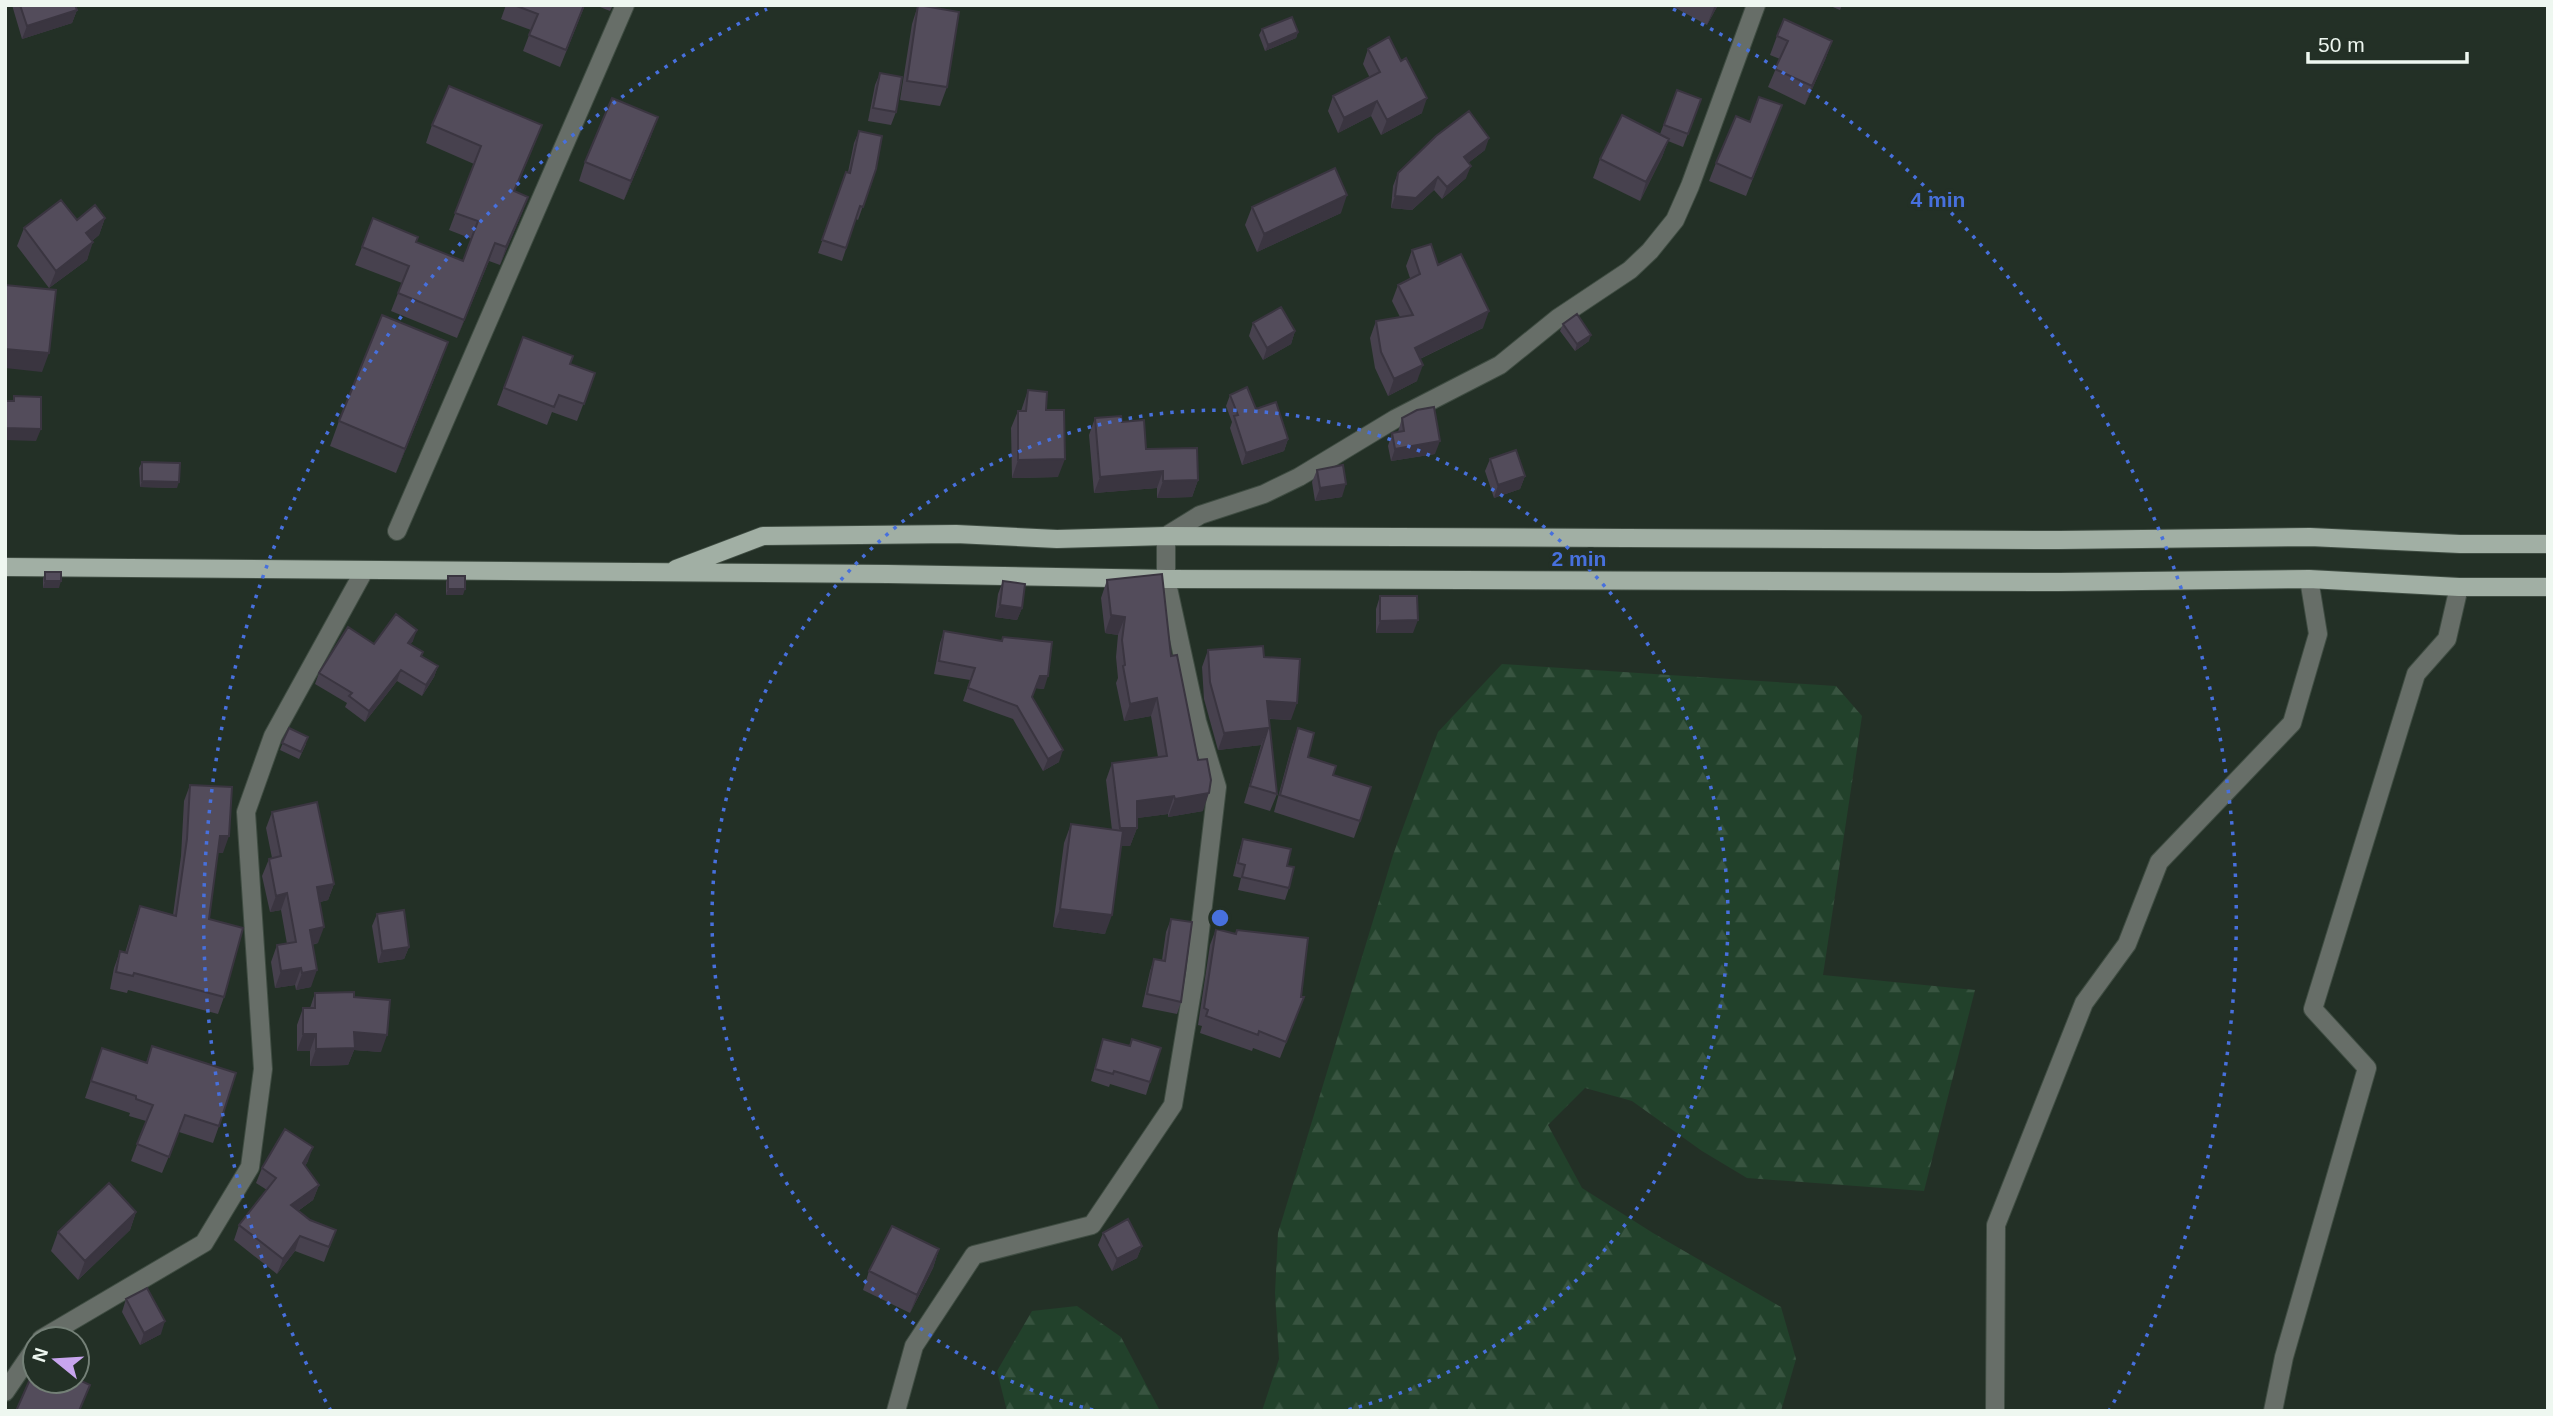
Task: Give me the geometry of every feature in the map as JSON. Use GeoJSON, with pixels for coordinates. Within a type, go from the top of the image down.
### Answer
{"type":"FeatureCollection","features":[{"type":"Feature","properties":{"kind":"main road"},"geometry":{"type":"LineString","coordinates":[[666,572],[763,536],[956,534],[1056,539],[1166,536],[2031,540],[2310,537],[2460,544],[2548,544]]}},
{"type":"Feature","properties":{"kind":"main road"},"geometry":{"type":"LineString","coordinates":[[5,567],[1166,579],[2031,582],[2309,579],[2459,587],[2548,587]]}},
{"type":"Feature","properties":{"kind":"street"},"geometry":{"type":"LineString","coordinates":[[397,531],[625,5]]}},
{"type":"Feature","properties":{"kind":"street"},"geometry":{"type":"LineString","coordinates":[[896,1411],[914,1346],[974,1255],[1092,1225],[1173,1105],[1195,972],[1217,787],[1197,721],[1166,579],[1166,536],[1199,516],[1264,494],[1299,477],[1395,419],[1500,365],[1558,318],[1630,270],[1650,251],[1675,220],[1756,5]]}},
{"type":"Feature","properties":{"kind":"street"},"geometry":{"type":"LineString","coordinates":[[65,1325],[204,1243],[250,1167],[262,1069],[246,812],[273,736],[364,571]]}},
{"type":"Feature","properties":{"kind":"street"},"geometry":{"type":"LineString","coordinates":[[1995,1411],[1996,1225],[2084,1003],[2127,944],[2159,862],[2292,723],[2318,634],[2309,579]]}},
{"type":"Feature","properties":{"kind":"street"},"geometry":{"type":"LineString","coordinates":[[2273,1411],[2284,1357],[2367,1068],[2313,1009],[2416,674],[2447,639],[2459,587]]}},
{"type":"Feature","properties":{"kind":"street"},"geometry":{"type":"LineString","coordinates":[[5,1392],[21,1369]]}},
{"type":"Feature","properties":{"kind":"green space"},"geometry":{"type":"Polygon","coordinates":[[[1502,664],[1836,686],[1862,716],[1823,975],[1975,990],[1924,1191],[1747,1178],[1702,1151],[1632,1101],[1585,1088],[1548,1125],[1582,1188],[1653,1233],[1781,1307],[1796,1359],[1781,1411],[1262,1411],[1279,1359],[1275,1293],[1278,1233],[1393,855],[1438,732],[1502,664]]]}},
{"type":"Feature","properties":{"kind":"green space"},"geometry":{"type":"Polygon","coordinates":[[[1077,1306],[1121,1337],[1160,1411],[1007,1411],[997,1371],[1032,1311],[1077,1306]]]}},
{"type":"Feature","properties":{"kind":"building"},"geometry":{"type":"Polygon","coordinates":[[[20,5],[75,5],[77,10],[27,26],[20,5]]]}},
{"type":"Feature","properties":{"kind":"building"},"geometry":{"type":"Polygon","coordinates":[[[514,5],[584,5],[566,50],[529,35],[538,14],[514,5]]]}},
{"type":"Feature","properties":{"kind":"building"},"geometry":{"type":"Polygon","coordinates":[[[918,5],[959,12],[947,87],[907,81],[918,5]]]}},
{"type":"Feature","properties":{"kind":"building"},"geometry":{"type":"Polygon","coordinates":[[[1292,17],[1298,32],[1268,45],[1262,29],[1292,17]]]}},
{"type":"Feature","properties":{"kind":"building"},"geometry":{"type":"Polygon","coordinates":[[[1784,19],[1832,41],[1812,86],[1775,69],[1788,41],[1777,36],[1784,19]]]}},
{"type":"Feature","properties":{"kind":"building"},"geometry":{"type":"Polygon","coordinates":[[[1389,37],[1401,61],[1406,58],[1427,98],[1387,120],[1377,101],[1344,118],[1333,96],[1380,72],[1368,49],[1389,37]]]}},
{"type":"Feature","properties":{"kind":"building"},"geometry":{"type":"Polygon","coordinates":[[[880,73],[902,77],[896,112],[873,108],[880,73]]]}},
{"type":"Feature","properties":{"kind":"building"},"geometry":{"type":"Polygon","coordinates":[[[449,86],[542,125],[514,191],[528,197],[506,247],[495,243],[464,320],[398,293],[409,266],[362,247],[373,218],[418,237],[416,242],[463,261],[478,221],[455,213],[481,146],[432,125],[449,86]]]}},
{"type":"Feature","properties":{"kind":"building"},"geometry":{"type":"Polygon","coordinates":[[[1677,90],[1701,99],[1688,134],[1664,125],[1677,90]]]}},
{"type":"Feature","properties":{"kind":"building"},"geometry":{"type":"Polygon","coordinates":[[[1759,97],[1782,105],[1752,179],[1716,163],[1736,116],[1750,122],[1759,97]]]}},
{"type":"Feature","properties":{"kind":"building"},"geometry":{"type":"Polygon","coordinates":[[[612,98],[658,117],[631,181],[585,162],[612,98]]]}},
{"type":"Feature","properties":{"kind":"building"},"geometry":{"type":"Polygon","coordinates":[[[1469,111],[1489,138],[1464,157],[1471,166],[1447,187],[1438,177],[1416,198],[1395,196],[1398,173],[1436,136],[1469,111]]]}},
{"type":"Feature","properties":{"kind":"building"},"geometry":{"type":"Polygon","coordinates":[[[1622,115],[1669,139],[1646,182],[1600,159],[1622,115]]]}},
{"type":"Feature","properties":{"kind":"building"},"geometry":{"type":"Polygon","coordinates":[[[859,131],[882,136],[876,169],[846,248],[822,240],[846,172],[850,173],[859,131]]]}},
{"type":"Feature","properties":{"kind":"building"},"geometry":{"type":"Polygon","coordinates":[[[1335,168],[1347,195],[1264,234],[1252,207],[1335,168]]]}},
{"type":"Feature","properties":{"kind":"building"},"geometry":{"type":"Polygon","coordinates":[[[61,200],[77,220],[95,205],[105,218],[86,233],[93,242],[56,271],[24,228],[61,200]]]}},
{"type":"Feature","properties":{"kind":"building"},"geometry":{"type":"Polygon","coordinates":[[[1431,244],[1438,265],[1461,254],[1489,311],[1415,348],[1423,365],[1394,379],[1381,352],[1376,321],[1413,315],[1398,285],[1420,274],[1412,250],[1431,244]]]}},
{"type":"Feature","properties":{"kind":"building"},"geometry":{"type":"Polygon","coordinates":[[[5,285],[56,290],[49,353],[5,349],[5,285]]]}},
{"type":"Feature","properties":{"kind":"building"},"geometry":{"type":"Polygon","coordinates":[[[1281,307],[1295,331],[1267,348],[1253,323],[1281,307]]]}},
{"type":"Feature","properties":{"kind":"building"},"geometry":{"type":"Polygon","coordinates":[[[1577,314],[1591,335],[1577,344],[1563,324],[1577,314]]]}},
{"type":"Feature","properties":{"kind":"building"},"geometry":{"type":"Polygon","coordinates":[[[382,315],[448,342],[405,449],[339,421],[382,315]]]}},
{"type":"Feature","properties":{"kind":"building"},"geometry":{"type":"Polygon","coordinates":[[[523,337],[573,356],[570,364],[595,373],[584,404],[559,395],[554,407],[504,388],[523,337]]]}},
{"type":"Feature","properties":{"kind":"building"},"geometry":{"type":"Polygon","coordinates":[[[1247,387],[1256,409],[1276,402],[1288,439],[1246,453],[1234,416],[1238,415],[1230,395],[1247,387]]]}},
{"type":"Feature","properties":{"kind":"building"},"geometry":{"type":"Polygon","coordinates":[[[1028,390],[1047,392],[1046,410],[1064,410],[1065,459],[1018,460],[1018,411],[1026,411],[1028,390]]]}},
{"type":"Feature","properties":{"kind":"building"},"geometry":{"type":"Polygon","coordinates":[[[14,396],[41,397],[41,429],[5,428],[5,401],[14,401],[14,396]]]}},
{"type":"Feature","properties":{"kind":"building"},"geometry":{"type":"Polygon","coordinates":[[[1434,407],[1440,441],[1395,449],[1392,433],[1404,431],[1402,418],[1417,410],[1434,407]]]}},
{"type":"Feature","properties":{"kind":"building"},"geometry":{"type":"Polygon","coordinates":[[[1121,416],[1122,422],[1144,420],[1146,449],[1197,448],[1198,480],[1163,481],[1163,471],[1100,477],[1095,418],[1121,416]]]}},
{"type":"Feature","properties":{"kind":"building"},"geometry":{"type":"Polygon","coordinates":[[[1516,450],[1525,476],[1498,485],[1490,459],[1516,450]]]}},
{"type":"Feature","properties":{"kind":"building"},"geometry":{"type":"Polygon","coordinates":[[[142,462],[180,463],[179,482],[142,481],[142,462]]]}},
{"type":"Feature","properties":{"kind":"building"},"geometry":{"type":"Polygon","coordinates":[[[1343,465],[1346,484],[1320,488],[1317,470],[1343,465]]]}},
{"type":"Feature","properties":{"kind":"building"},"geometry":{"type":"Polygon","coordinates":[[[45,572],[61,572],[61,581],[45,581],[45,572]]]}},
{"type":"Feature","properties":{"kind":"building"},"geometry":{"type":"Polygon","coordinates":[[[1162,574],[1171,656],[1177,655],[1198,760],[1207,759],[1211,780],[1209,793],[1175,799],[1174,796],[1137,801],[1137,828],[1120,828],[1112,763],[1167,756],[1157,698],[1130,704],[1123,666],[1125,617],[1111,615],[1107,580],[1162,574]]]}},
{"type":"Feature","properties":{"kind":"building"},"geometry":{"type":"Polygon","coordinates":[[[448,576],[465,576],[465,589],[448,589],[448,576]]]}},
{"type":"Feature","properties":{"kind":"building"},"geometry":{"type":"Polygon","coordinates":[[[1003,581],[1025,584],[1022,608],[1000,605],[1003,581]]]}},
{"type":"Feature","properties":{"kind":"building"},"geometry":{"type":"Polygon","coordinates":[[[1380,596],[1417,596],[1418,620],[1380,621],[1380,596]]]}},
{"type":"Feature","properties":{"kind":"building"},"geometry":{"type":"Polygon","coordinates":[[[396,614],[417,630],[408,643],[423,652],[421,656],[438,666],[426,685],[401,670],[369,711],[349,696],[352,693],[319,673],[348,627],[374,644],[396,614]]]}},
{"type":"Feature","properties":{"kind":"building"},"geometry":{"type":"Polygon","coordinates":[[[944,631],[1002,641],[1003,637],[1052,642],[1048,676],[1040,676],[1032,697],[1063,750],[1048,759],[1017,706],[968,688],[975,668],[939,661],[944,631]]]}},
{"type":"Feature","properties":{"kind":"building"},"geometry":{"type":"Polygon","coordinates":[[[1263,646],[1264,657],[1300,659],[1297,703],[1267,701],[1277,794],[1250,786],[1268,728],[1224,733],[1210,682],[1208,650],[1263,646]]]}},
{"type":"Feature","properties":{"kind":"building"},"geometry":{"type":"Polygon","coordinates":[[[289,728],[308,737],[301,752],[282,743],[289,728]]]}},
{"type":"Feature","properties":{"kind":"building"},"geometry":{"type":"Polygon","coordinates":[[[1298,728],[1314,733],[1308,757],[1336,766],[1333,775],[1371,787],[1360,821],[1280,795],[1298,728]]]}},
{"type":"Feature","properties":{"kind":"building"},"geometry":{"type":"Polygon","coordinates":[[[190,785],[232,787],[229,836],[220,836],[209,919],[243,928],[224,997],[134,973],[133,976],[116,972],[120,951],[127,953],[140,906],[176,916],[187,839],[190,785]]]}},
{"type":"Feature","properties":{"kind":"building"},"geometry":{"type":"Polygon","coordinates":[[[317,802],[334,884],[317,887],[324,927],[310,930],[317,970],[302,973],[301,968],[281,971],[277,945],[296,942],[287,893],[276,896],[269,859],[281,856],[272,812],[317,802]]]}},
{"type":"Feature","properties":{"kind":"building"},"geometry":{"type":"Polygon","coordinates":[[[1071,824],[1123,831],[1112,915],[1060,909],[1071,824]]]}},
{"type":"Feature","properties":{"kind":"building"},"geometry":{"type":"Polygon","coordinates":[[[1243,839],[1291,849],[1287,866],[1294,867],[1289,888],[1242,877],[1245,865],[1238,863],[1243,839]]]}},
{"type":"Feature","properties":{"kind":"building"},"geometry":{"type":"Polygon","coordinates":[[[404,910],[409,947],[382,951],[377,914],[404,910]]]}},
{"type":"Feature","properties":{"kind":"building"},"geometry":{"type":"Polygon","coordinates":[[[1171,919],[1192,922],[1181,1002],[1147,994],[1154,959],[1165,961],[1171,919]]]}},
{"type":"Feature","properties":{"kind":"building"},"geometry":{"type":"Polygon","coordinates":[[[1216,929],[1236,934],[1237,930],[1308,938],[1301,997],[1304,997],[1286,1042],[1259,1031],[1258,1035],[1206,1016],[1208,1010],[1204,1008],[1216,929]]]}},
{"type":"Feature","properties":{"kind":"building"},"geometry":{"type":"Polygon","coordinates":[[[354,992],[354,997],[390,1000],[387,1035],[354,1032],[355,1048],[316,1049],[316,1034],[303,1034],[303,1008],[315,1008],[315,993],[354,992]]]}},
{"type":"Feature","properties":{"kind":"building"},"geometry":{"type":"Polygon","coordinates":[[[1103,1039],[1130,1046],[1132,1039],[1161,1048],[1150,1082],[1114,1071],[1113,1074],[1095,1069],[1103,1039]]]}},
{"type":"Feature","properties":{"kind":"building"},"geometry":{"type":"Polygon","coordinates":[[[152,1046],[236,1073],[219,1126],[185,1115],[169,1157],[137,1144],[153,1105],[136,1099],[136,1096],[91,1081],[102,1048],[147,1063],[152,1046]]]}},
{"type":"Feature","properties":{"kind":"building"},"geometry":{"type":"Polygon","coordinates":[[[285,1129],[313,1147],[303,1163],[319,1185],[291,1205],[310,1220],[336,1230],[329,1247],[300,1236],[283,1259],[239,1225],[276,1178],[262,1168],[285,1129]]]}},
{"type":"Feature","properties":{"kind":"building"},"geometry":{"type":"Polygon","coordinates":[[[109,1183],[136,1212],[85,1261],[58,1232],[109,1183]]]}},
{"type":"Feature","properties":{"kind":"building"},"geometry":{"type":"Polygon","coordinates":[[[1128,1219],[1142,1246],[1117,1259],[1103,1233],[1128,1219]]]}},
{"type":"Feature","properties":{"kind":"building"},"geometry":{"type":"Polygon","coordinates":[[[892,1226],[939,1249],[917,1295],[869,1271],[892,1226]]]}},
{"type":"Feature","properties":{"kind":"building"},"geometry":{"type":"Polygon","coordinates":[[[147,1288],[165,1321],[144,1333],[126,1299],[147,1288]]]}},
{"type":"Feature","properties":{"kind":"building"},"geometry":{"type":"Polygon","coordinates":[[[23,1395],[86,1395],[79,1411],[16,1411],[23,1395]]]}}]}
